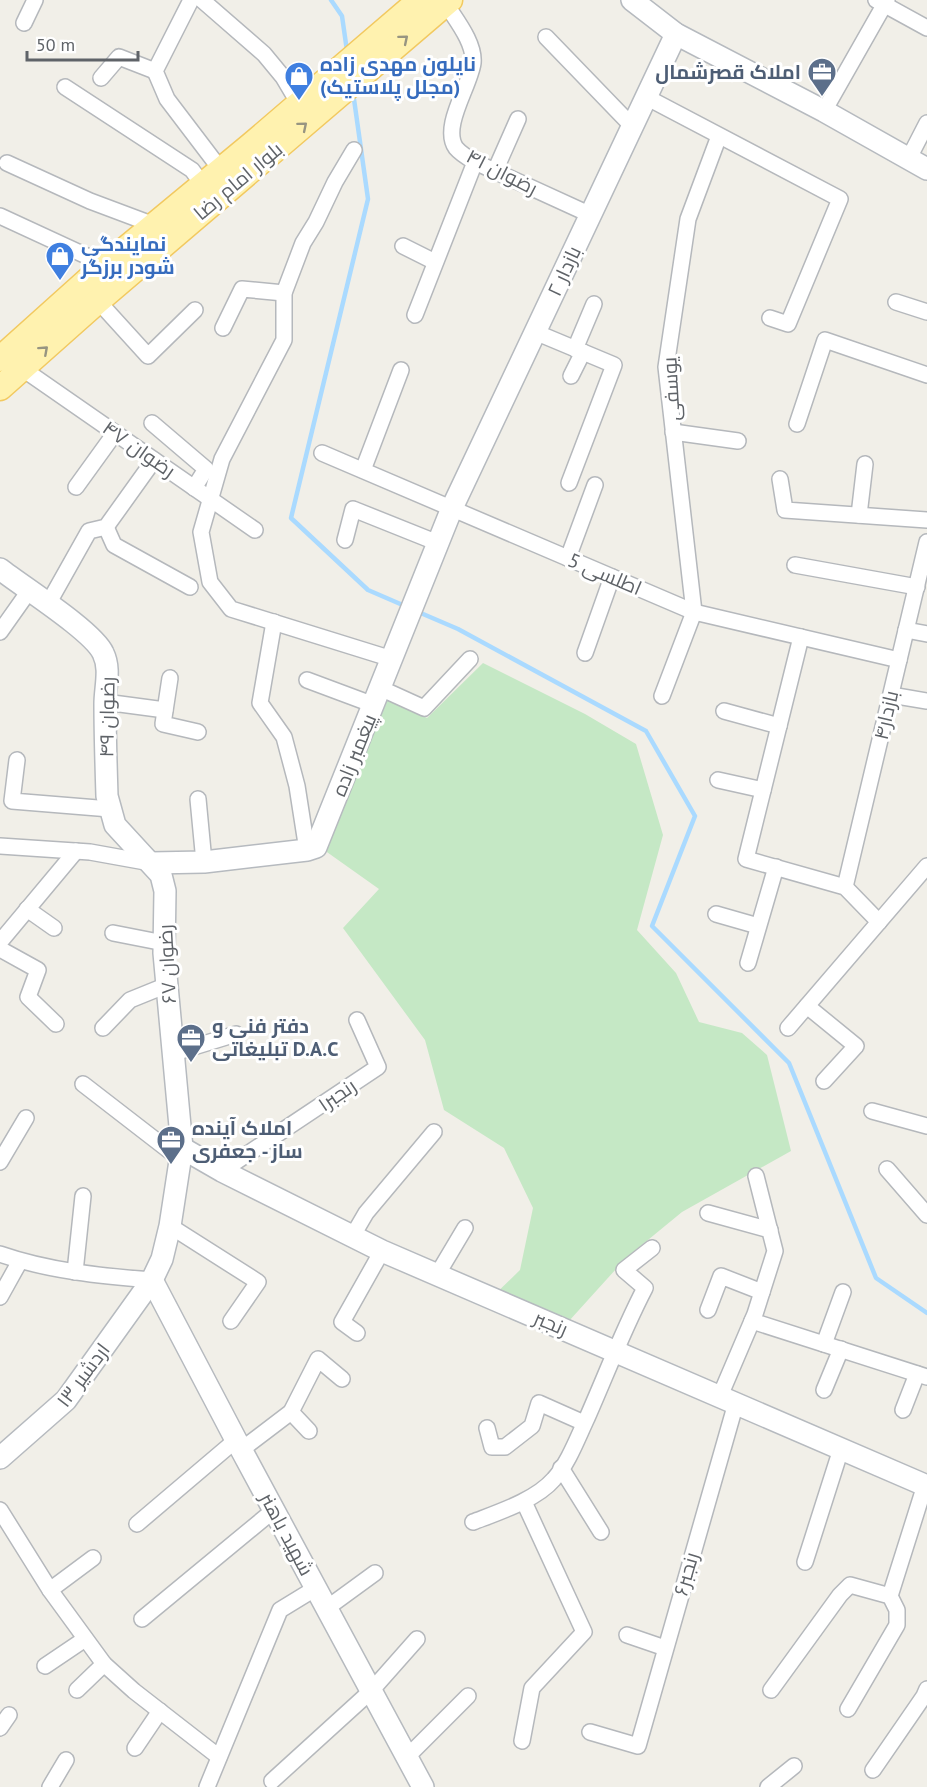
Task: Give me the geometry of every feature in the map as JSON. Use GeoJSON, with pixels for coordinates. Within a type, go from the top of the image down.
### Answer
{"type":"FeatureCollection","features":[{"type":"Feature","properties":{"kind":"main road","name":"بلوار امام رضا"},"geometry":{"type":"LineString","coordinates":[[0,388],[350,73],[448,2]]}},
{"type":"Feature","properties":{"kind":"main road"},"geometry":{"type":"LineString","coordinates":[[0,359],[106,265],[299,104],[350,73],[410,3]]}},
{"type":"Feature","properties":{"kind":"street"},"geometry":{"type":"LineString","coordinates":[[24,23],[35,0]]}},
{"type":"Feature","properties":{"kind":"street"},"geometry":{"type":"LineString","coordinates":[[155,71],[191,0]]}},
{"type":"Feature","properties":{"kind":"street"},"geometry":{"type":"LineString","coordinates":[[202,0],[264,54],[283,77],[299,104]]}},
{"type":"Feature","properties":{"kind":"street"},"geometry":{"type":"LineString","coordinates":[[632,0],[676,34],[824,111],[927,169]]}},
{"type":"Feature","properties":{"kind":"street","name":"رضوان ۴۱"},"geometry":{"type":"LineString","coordinates":[[448,2],[472,50],[473,62],[451,134],[455,146],[461,154],[475,162],[591,215]]}},
{"type":"Feature","properties":{"kind":"street"},"geometry":{"type":"LineString","coordinates":[[824,111],[883,2],[927,28]]}},
{"type":"Feature","properties":{"kind":"street","name":"بازدار ۲"},"geometry":{"type":"LineString","coordinates":[[452,508],[676,34]]}},
{"type":"Feature","properties":{"kind":"street"},"geometry":{"type":"LineString","coordinates":[[546,37],[632,126]]}},
{"type":"Feature","properties":{"kind":"street"},"geometry":{"type":"LineString","coordinates":[[101,78],[119,57],[155,71],[167,99],[212,178]]}},
{"type":"Feature","properties":{"kind":"street"},"geometry":{"type":"LineString","coordinates":[[65,87],[192,170],[212,178]]}},
{"type":"Feature","properties":{"kind":"street"},"geometry":{"type":"LineString","coordinates":[[646,98],[840,199],[788,324],[770,318]]}},
{"type":"Feature","properties":{"kind":"street"},"geometry":{"type":"LineString","coordinates":[[495,171],[518,119]]}},
{"type":"Feature","properties":{"kind":"street"},"geometry":{"type":"LineString","coordinates":[[909,158],[927,123]]}},
{"type":"Feature","properties":{"kind":"street","name":"یوسفی"},"geometry":{"type":"LineString","coordinates":[[694,612],[666,367],[688,219],[719,136]]}},
{"type":"Feature","properties":{"kind":"street"},"geometry":{"type":"LineString","coordinates":[[354,150],[303,243],[284,293],[284,340],[222,459],[201,531],[210,582],[231,609],[392,659]]}},
{"type":"Feature","properties":{"kind":"street"},"geometry":{"type":"LineString","coordinates":[[415,315],[475,162]]}},
{"type":"Feature","properties":{"kind":"street"},"geometry":{"type":"LineString","coordinates":[[7,163],[90,201],[154,225]]}},
{"type":"Feature","properties":{"kind":"street"},"geometry":{"type":"LineString","coordinates":[[0,216],[106,265]]}},
{"type":"Feature","properties":{"kind":"street"},"geometry":{"type":"LineString","coordinates":[[403,246],[435,262]]}},
{"type":"Feature","properties":{"kind":"street"},"geometry":{"type":"LineString","coordinates":[[223,328],[242,289],[284,293]]}},
{"type":"Feature","properties":{"kind":"street"},"geometry":{"type":"LineString","coordinates":[[98,301],[148,356],[195,310]]}},
{"type":"Feature","properties":{"kind":"street"},"geometry":{"type":"LineString","coordinates":[[896,302],[927,312]]}},
{"type":"Feature","properties":{"kind":"street"},"geometry":{"type":"LineString","coordinates":[[571,376],[594,304]]}},
{"type":"Feature","properties":{"kind":"street"},"geometry":{"type":"LineString","coordinates":[[535,332],[614,365],[569,483]]}},
{"type":"Feature","properties":{"kind":"street"},"geometry":{"type":"LineString","coordinates":[[797,424],[825,339],[927,375]]}},
{"type":"Feature","properties":{"kind":"street","name":"رضوان ۴۷"},"geometry":{"type":"LineString","coordinates":[[23,369],[255,530]]}},
{"type":"Feature","properties":{"kind":"street"},"geometry":{"type":"LineString","coordinates":[[363,470],[401,370]]}},
{"type":"Feature","properties":{"kind":"street"},"geometry":{"type":"LineString","coordinates":[[152,423],[206,469],[194,488]]}},
{"type":"Feature","properties":{"kind":"street"},"geometry":{"type":"LineString","coordinates":[[673,432],[738,441]]}},
{"type":"Feature","properties":{"kind":"street"},"geometry":{"type":"LineString","coordinates":[[76,487],[115,433]]}},
{"type":"Feature","properties":{"kind":"street","name":"اطلسی 5"},"geometry":{"type":"LineString","coordinates":[[322,453],[694,612],[899,660]]}},
{"type":"Feature","properties":{"kind":"street"},"geometry":{"type":"LineString","coordinates":[[48,604],[89,531],[106,527],[154,460]]}},
{"type":"Feature","properties":{"kind":"street"},"geometry":{"type":"LineString","coordinates":[[859,515],[865,464]]}},
{"type":"Feature","properties":{"kind":"street"},"geometry":{"type":"LineString","coordinates":[[780,479],[785,510],[927,520]]}},
{"type":"Feature","properties":{"kind":"street"},"geometry":{"type":"LineString","coordinates":[[568,558],[595,485]]}},
{"type":"Feature","properties":{"kind":"street","name":"پیغمبر زاده"},"geometry":{"type":"LineString","coordinates":[[307,850],[316,847],[321,837],[452,508]]}},
{"type":"Feature","properties":{"kind":"street"},"geometry":{"type":"LineString","coordinates":[[345,540],[354,509],[438,543]]}},
{"type":"Feature","properties":{"kind":"street"},"geometry":{"type":"LineString","coordinates":[[106,527],[114,545],[190,587]]}},
{"type":"Feature","properties":{"kind":"street","name":"بازدار۴"},"geometry":{"type":"LineString","coordinates":[[845,887],[927,542]]}},
{"type":"Feature","properties":{"kind":"street"},"geometry":{"type":"LineString","coordinates":[[795,565],[917,586]]}},
{"type":"Feature","properties":{"kind":"street","name":"رضوان ۴۹"},"geometry":{"type":"LineString","coordinates":[[0,570],[98,644],[107,665],[105,702],[107,796],[110,809],[116,825],[124,836],[151,863]]}},
{"type":"Feature","properties":{"kind":"street"},"geometry":{"type":"LineString","coordinates":[[585,654],[612,577]]}},
{"type":"Feature","properties":{"kind":"street"},"geometry":{"type":"LineString","coordinates":[[0,632],[29,591]]}},
{"type":"Feature","properties":{"kind":"street"},"geometry":{"type":"LineString","coordinates":[[662,696],[694,612]]}},
{"type":"Feature","properties":{"kind":"street"},"geometry":{"type":"LineString","coordinates":[[0,846],[76,851],[151,863],[204,862],[307,850],[297,786],[284,737],[260,702],[274,622]]}},
{"type":"Feature","properties":{"kind":"street"},"geometry":{"type":"LineString","coordinates":[[906,630],[927,634]]}},
{"type":"Feature","properties":{"kind":"street"},"geometry":{"type":"LineString","coordinates":[[801,637],[746,859],[845,887],[879,921]]}},
{"type":"Feature","properties":{"kind":"street"},"geometry":{"type":"LineString","coordinates":[[307,680],[424,708],[470,659]]}},
{"type":"Feature","properties":{"kind":"street"},"geometry":{"type":"LineString","coordinates":[[170,678],[163,724],[198,732]]}},
{"type":"Feature","properties":{"kind":"street"},"geometry":{"type":"LineString","coordinates":[[891,695],[927,702]]}},
{"type":"Feature","properties":{"kind":"street"},"geometry":{"type":"LineString","coordinates":[[105,702],[165,710]]}},
{"type":"Feature","properties":{"kind":"street"},"geometry":{"type":"LineString","coordinates":[[724,711],[779,726]]}},
{"type":"Feature","properties":{"kind":"street"},"geometry":{"type":"LineString","coordinates":[[17,760],[12,801],[110,809]]}},
{"type":"Feature","properties":{"kind":"street"},"geometry":{"type":"LineString","coordinates":[[718,780],[763,790]]}},
{"type":"Feature","properties":{"kind":"street"},"geometry":{"type":"LineString","coordinates":[[198,799],[204,862]]}},
{"type":"Feature","properties":{"kind":"street"},"geometry":{"type":"LineString","coordinates":[[0,942],[76,851]]}},
{"type":"Feature","properties":{"kind":"street","name":"رضوان ۶۷"},"geometry":{"type":"LineString","coordinates":[[151,863],[161,875],[165,891],[164,943],[181,1153],[170,1226],[162,1259],[152,1280]]}},
{"type":"Feature","properties":{"kind":"street"},"geometry":{"type":"LineString","coordinates":[[788,1028],[927,866]]}},
{"type":"Feature","properties":{"kind":"street"},"geometry":{"type":"LineString","coordinates":[[748,963],[776,867]]}},
{"type":"Feature","properties":{"kind":"street"},"geometry":{"type":"LineString","coordinates":[[27,909],[54,928]]}},
{"type":"Feature","properties":{"kind":"street"},"geometry":{"type":"LineString","coordinates":[[716,914],[758,926]]}},
{"type":"Feature","properties":{"kind":"street"},"geometry":{"type":"LineString","coordinates":[[113,933],[164,943]]}},
{"type":"Feature","properties":{"kind":"street"},"geometry":{"type":"LineString","coordinates":[[0,949],[38,970],[28,997],[56,1024]]}},
{"type":"Feature","properties":{"kind":"street"},"geometry":{"type":"LineString","coordinates":[[103,1028],[130,1000],[167,986]]}},
{"type":"Feature","properties":{"kind":"street"},"geometry":{"type":"LineString","coordinates":[[807,1006],[856,1047],[824,1081]]}},
{"type":"Feature","properties":{"kind":"street","name":"رنجبر۱"},"geometry":{"type":"LineString","coordinates":[[222,1171],[378,1067],[357,1020]]}},
{"type":"Feature","properties":{"kind":"street"},"geometry":{"type":"LineString","coordinates":[[174,1053],[236,1034]]}},
{"type":"Feature","properties":{"kind":"street"},"geometry":{"type":"LineString","coordinates":[[83,1084],[181,1153]]}},
{"type":"Feature","properties":{"kind":"street"},"geometry":{"type":"LineString","coordinates":[[872,1111],[927,1126]]}},
{"type":"Feature","properties":{"kind":"street"},"geometry":{"type":"LineString","coordinates":[[0,1162],[26,1118]]}},
{"type":"Feature","properties":{"kind":"street"},"geometry":{"type":"LineString","coordinates":[[352,1237],[366,1213],[434,1132]]}},
{"type":"Feature","properties":{"kind":"street","name":"رنجبر"},"geometry":{"type":"LineString","coordinates":[[181,1153],[382,1251],[926,1486]]}},
{"type":"Feature","properties":{"kind":"street"},"geometry":{"type":"LineString","coordinates":[[886,1169],[927,1215]]}},
{"type":"Feature","properties":{"kind":"street","name":"رنجبر۶"},"geometry":{"type":"LineString","coordinates":[[590,1732],[638,1746],[728,1399],[775,1251],[756,1176]]}},
{"type":"Feature","properties":{"kind":"street"},"geometry":{"type":"LineString","coordinates":[[75,1272],[83,1196]]}},
{"type":"Feature","properties":{"kind":"street"},"geometry":{"type":"LineString","coordinates":[[708,1213],[770,1230]]}},
{"type":"Feature","properties":{"kind":"street"},"geometry":{"type":"LineString","coordinates":[[170,1226],[258,1282],[231,1321]]}},
{"type":"Feature","properties":{"kind":"street"},"geometry":{"type":"LineString","coordinates":[[437,1275],[465,1228]]}},
{"type":"Feature","properties":{"kind":"street"},"geometry":{"type":"LineString","coordinates":[[474,1522],[524,1502],[554,1479],[584,1423],[617,1351],[625,1326],[645,1288],[624,1270],[652,1248]]}},
{"type":"Feature","properties":{"kind":"street"},"geometry":{"type":"LineString","coordinates":[[357,1333],[342,1322],[382,1251]]}},
{"type":"Feature","properties":{"kind":"street"},"geometry":{"type":"LineString","coordinates":[[0,1254],[20,1261],[75,1272],[152,1280]]}},
{"type":"Feature","properties":{"kind":"street"},"geometry":{"type":"LineString","coordinates":[[0,1297],[20,1261]]}},
{"type":"Feature","properties":{"kind":"street"},"geometry":{"type":"LineString","coordinates":[[708,1310],[721,1276],[762,1292]]}},
{"type":"Feature","properties":{"kind":"street","name":"شهید باهنر"},"geometry":{"type":"LineString","coordinates":[[152,1280],[238,1445],[423,1787]]}},
{"type":"Feature","properties":{"kind":"street","name":"اردشیر ۱۳"},"geometry":{"type":"LineString","coordinates":[[0,1458],[66,1400],[152,1280]]}},
{"type":"Feature","properties":{"kind":"street"},"geometry":{"type":"LineString","coordinates":[[824,1344],[843,1292]]}},
{"type":"Feature","properties":{"kind":"street"},"geometry":{"type":"LineString","coordinates":[[752,1320],[922,1375],[903,1410]]}},
{"type":"Feature","properties":{"kind":"street"},"geometry":{"type":"LineString","coordinates":[[824,1390],[841,1349]]}},
{"type":"Feature","properties":{"kind":"street"},"geometry":{"type":"LineString","coordinates":[[136,1524],[238,1445],[291,1412],[318,1359],[342,1379]]}},
{"type":"Feature","properties":{"kind":"street"},"geometry":{"type":"LineString","coordinates":[[487,1428],[492,1447],[505,1447],[532,1426],[539,1403],[584,1423]]}},
{"type":"Feature","properties":{"kind":"street"},"geometry":{"type":"LineString","coordinates":[[291,1412],[309,1431]]}},
{"type":"Feature","properties":{"kind":"street"},"geometry":{"type":"LineString","coordinates":[[805,1562],[841,1449]]}},
{"type":"Feature","properties":{"kind":"street"},"geometry":{"type":"LineString","coordinates":[[561,1468],[601,1532]]}},
{"type":"Feature","properties":{"kind":"street"},"geometry":{"type":"LineString","coordinates":[[848,1709],[897,1624],[897,1610],[890,1596],[926,1486]]}},
{"type":"Feature","properties":{"kind":"street"},"geometry":{"type":"LineString","coordinates":[[522,1741],[532,1689],[584,1632],[524,1502]]}},
{"type":"Feature","properties":{"kind":"street"},"geometry":{"type":"LineString","coordinates":[[0,1510],[50,1590],[104,1664],[134,1691],[219,1758]]}},
{"type":"Feature","properties":{"kind":"street"},"geometry":{"type":"LineString","coordinates":[[142,1619],[274,1510]]}},
{"type":"Feature","properties":{"kind":"street"},"geometry":{"type":"LineString","coordinates":[[50,1590],[93,1558]]}},
{"type":"Feature","properties":{"kind":"street"},"geometry":{"type":"LineString","coordinates":[[327,1608],[375,1573]]}},
{"type":"Feature","properties":{"kind":"street"},"geometry":{"type":"LineString","coordinates":[[771,1690],[840,1595],[850,1585],[890,1596]]}},
{"type":"Feature","properties":{"kind":"street"},"geometry":{"type":"LineString","coordinates":[[207,1787],[280,1610],[316,1588]]}},
{"type":"Feature","properties":{"kind":"street"},"geometry":{"type":"LineString","coordinates":[[627,1635],[665,1648]]}},
{"type":"Feature","properties":{"kind":"street"},"geometry":{"type":"LineString","coordinates":[[45,1666],[85,1639]]}},
{"type":"Feature","properties":{"kind":"street"},"geometry":{"type":"LineString","coordinates":[[272,1781],[371,1691],[417,1639]]}},
{"type":"Feature","properties":{"kind":"street"},"geometry":{"type":"LineString","coordinates":[[77,1690],[104,1664]]}},
{"type":"Feature","properties":{"kind":"street"},"geometry":{"type":"LineString","coordinates":[[873,1770],[926,1695]]}},
{"type":"Feature","properties":{"kind":"street"},"geometry":{"type":"LineString","coordinates":[[407,1757],[468,1696]]}},
{"type":"Feature","properties":{"kind":"street"},"geometry":{"type":"LineString","coordinates":[[135,1748],[160,1711]]}},
{"type":"Feature","properties":{"kind":"street"},"geometry":{"type":"LineString","coordinates":[[0,1728],[9,1715]]}},
{"type":"Feature","properties":{"kind":"street"},"geometry":{"type":"LineString","coordinates":[[50,1787],[66,1760]]}},
{"type":"Feature","properties":{"kind":"street"},"geometry":{"type":"LineString","coordinates":[[768,1787],[794,1767]]}},
{"type":"Feature","properties":{"kind":"green space"},"geometry":{"type":"Polygon","coordinates":[[[483,663],[585,714],[636,744],[663,835],[637,930],[676,973],[699,1022],[742,1033],[767,1055],[791,1151],[682,1212],[626,1258],[559,1332],[488,1301],[520,1270],[533,1208],[504,1148],[444,1110],[425,1040],[343,928],[379,889],[324,850],[388,699],[427,718],[483,663]]]}},
{"type":"Feature","properties":{"kind":"waterway"},"geometry":{"type":"LineString","coordinates":[[331,0],[342,16],[347,51]]}},
{"type":"Feature","properties":{"kind":"waterway"},"geometry":{"type":"LineString","coordinates":[[353,92],[368,199],[291,518],[368,590],[405,606]]}},
{"type":"Feature","properties":{"kind":"waterway"},"geometry":{"type":"LineString","coordinates":[[416,611],[458,629],[646,731],[695,816],[652,926],[789,1063],[876,1278],[927,1313]]}},
{"type":"Feature","properties":{"kind":"place","name":"املاک قصرشمال"},"geometry":{"type":"Point","coordinates":[822,98]}},
{"type":"Feature","properties":{"kind":"place","name":"نایلون مهدی زاده (مجلل پلاستیک)"},"geometry":{"type":"Point","coordinates":[299,102]}},
{"type":"Feature","properties":{"kind":"place","name":"نمایندگی شودر برزگر"},"geometry":{"type":"Point","coordinates":[60,282]}},
{"type":"Feature","properties":{"kind":"place","name":"دفتر فنی و تبلیغاتی D.A.C"},"geometry":{"type":"Point","coordinates":[191,1064]}},
{"type":"Feature","properties":{"kind":"place","name":"املاک آینده ساز - جعفری"},"geometry":{"type":"Point","coordinates":[171,1166]}}]}
